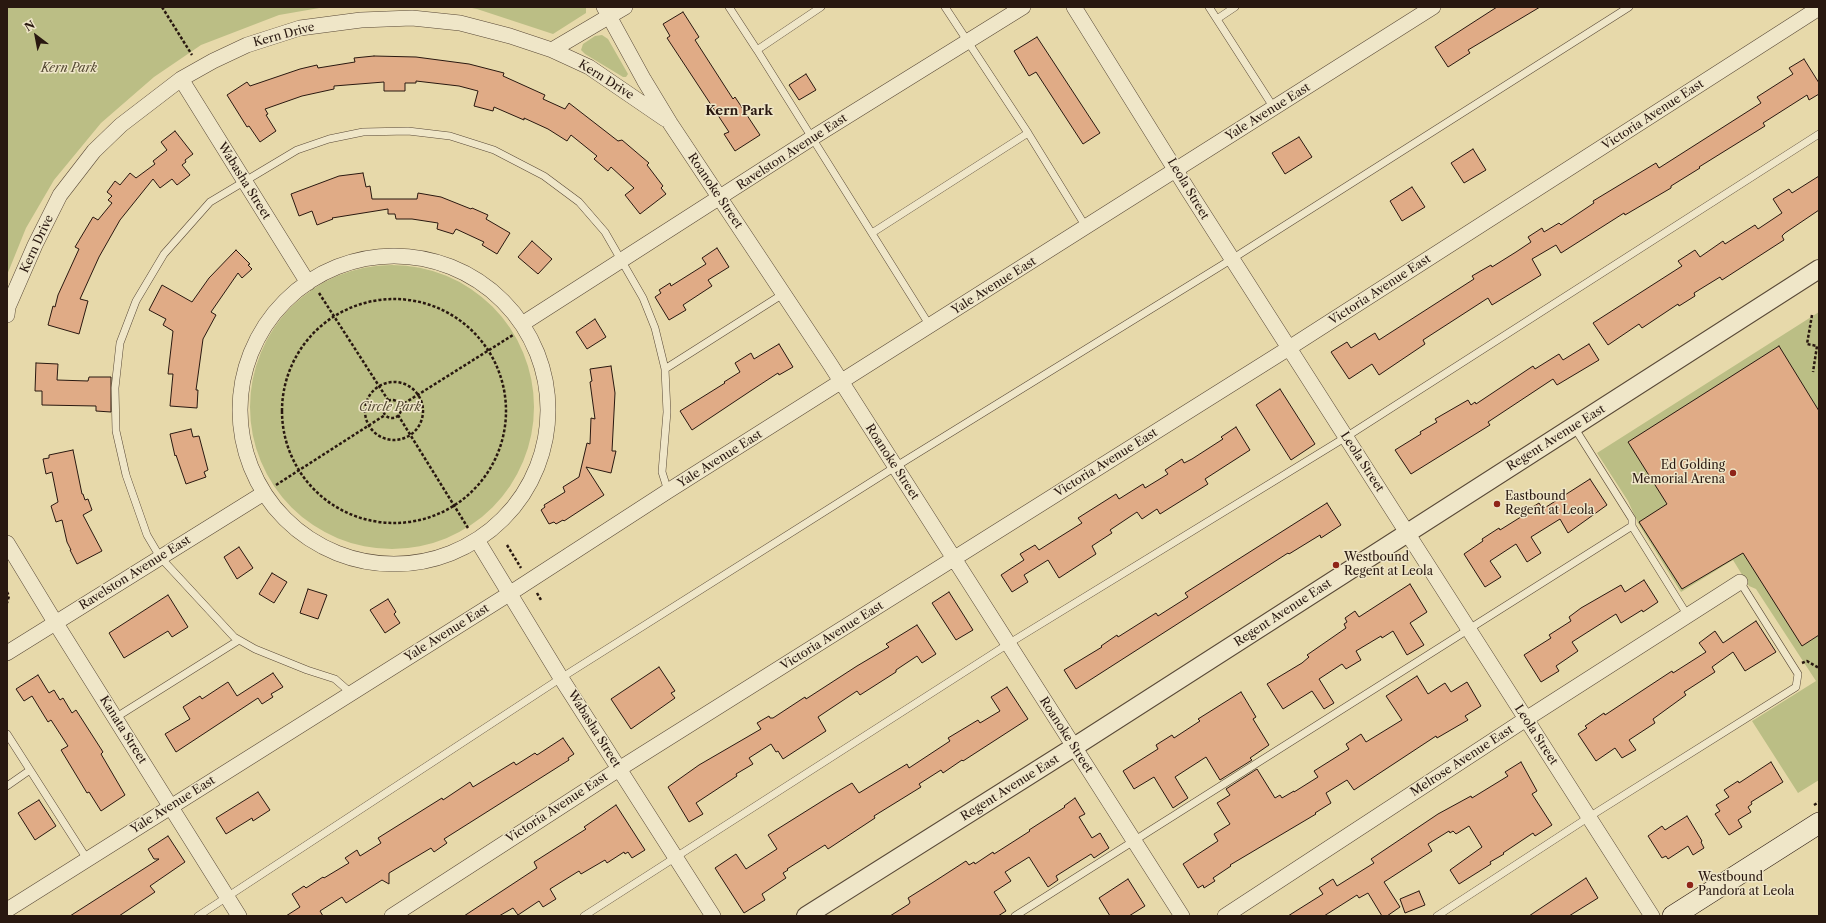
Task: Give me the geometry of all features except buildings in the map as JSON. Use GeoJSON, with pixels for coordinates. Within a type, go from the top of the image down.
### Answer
{"type":"FeatureCollection","features":[{"type":"Feature","properties":{"kind":"main road"},"geometry":{"type":"LineString","coordinates":[[1673,916],[1819,823]]}},
{"type":"Feature","properties":{"kind":"street"},"geometry":{"type":"LineString","coordinates":[[552,50],[607,12],[625,7]]}},
{"type":"Feature","properties":{"kind":"street","name":"Ravelston Avenue East"},"geometry":{"type":"LineString","coordinates":[[523,326],[812,138],[1023,7]]}},
{"type":"Feature","properties":{"kind":"street","name":"Leola Street"},"geometry":{"type":"LineString","coordinates":[[1074,7],[1232,259],[1652,916]]}},
{"type":"Feature","properties":{"kind":"street","name":"Yale Avenue East"},"geometry":{"type":"LineString","coordinates":[[7,910],[510,594],[668,492],[1433,7]]}},
{"type":"Feature","properties":{"kind":"street","name":"Victoria Avenue East"},"geometry":{"type":"LineString","coordinates":[[392,916],[619,768],[1289,348],[1819,8]]}},
{"type":"Feature","properties":{"kind":"street","name":"Roanoke Street"},"geometry":{"type":"LineString","coordinates":[[607,12],[644,80],[670,123],[842,383],[955,558],[1008,644],[1182,916]]}},
{"type":"Feature","properties":{"kind":"street","name":"Kern Drive"},"geometry":{"type":"LineString","coordinates":[[7,315],[8,307],[35,245],[60,195],[94,151],[121,125],[181,79],[247,45],[300,28],[361,20],[412,18],[460,23],[510,36],[552,50],[589,67],[670,123]]}},
{"type":"Feature","properties":{"kind":"street","name":"Wabasha Street"},"geometry":{"type":"LineString","coordinates":[[181,79],[243,181],[309,282]]}},
{"type":"Feature","properties":{"kind":"street"},"geometry":{"type":"LineString","coordinates":[[405,256],[430,260],[466,274],[487,287],[506,304],[523,326],[540,361],[547,387],[548,414],[545,442],[537,468],[524,492],[498,524],[477,540],[450,554],[420,562],[390,564],[360,561],[331,551],[305,536],[282,517],[264,493],[251,468],[243,442],[240,400],[244,372],[254,346],[268,322],[286,300],[309,282],[342,265],[367,259],[405,256]]}},
{"type":"Feature","properties":{"kind":"street","name":"Regent Avenue East"},"geometry":{"type":"LineString","coordinates":[[806,916],[1074,747],[1407,532],[1816,274]]}},
{"type":"Feature","properties":{"kind":"street","name":"Ravelston Avenue East"},"geometry":{"type":"LineString","coordinates":[[7,653],[264,493]]}},
{"type":"Feature","properties":{"kind":"street","name":"Wabasha Street"},"geometry":{"type":"LineString","coordinates":[[477,540],[561,678],[713,916]]}},
{"type":"Feature","properties":{"kind":"street","name":"Kanata Street"},"geometry":{"type":"LineString","coordinates":[[7,543],[239,916]]}},
{"type":"Feature","properties":{"kind":"street","name":"Melrose Avenue East"},"geometry":{"type":"LineString","coordinates":[[1225,916],[1526,719],[1740,582]]}},
{"type":"Feature","properties":{"kind":"lane"},"geometry":{"type":"LineString","coordinates":[[729,7],[930,326]]}},
{"type":"Feature","properties":{"kind":"lane"},"geometry":{"type":"LineString","coordinates":[[757,50],[821,7]]}},
{"type":"Feature","properties":{"kind":"lane"},"geometry":{"type":"LineString","coordinates":[[945,7],[1028,132],[1087,227]]}},
{"type":"Feature","properties":{"kind":"lane"},"geometry":{"type":"LineString","coordinates":[[1209,7],[1274,108]]}},
{"type":"Feature","properties":{"kind":"lane"},"geometry":{"type":"LineString","coordinates":[[1217,19],[1235,7]]}},
{"type":"Feature","properties":{"kind":"lane"},"geometry":{"type":"LineString","coordinates":[[198,916],[228,898],[561,678],[895,466],[1232,259],[1629,7]]}},
{"type":"Feature","properties":{"kind":"lane"},"geometry":{"type":"LineString","coordinates":[[351,693],[335,679],[300,667],[256,649],[234,637],[160,557],[144,528],[126,475],[116,431],[115,388],[120,343],[136,301],[164,254],[210,202],[243,181],[297,150],[336,138],[363,132],[408,130],[450,136],[494,150],[544,176],[579,202],[605,232],[643,298],[655,328],[664,369],[667,412],[662,472],[668,492]]}},
{"type":"Feature","properties":{"kind":"lane"},"geometry":{"type":"LineString","coordinates":[[872,233],[1028,132]]}},
{"type":"Feature","properties":{"kind":"lane"},"geometry":{"type":"LineString","coordinates":[[584,916],[1008,644],[1346,437],[1819,134]]}},
{"type":"Feature","properties":{"kind":"lane"},"geometry":{"type":"LineString","coordinates":[[664,369],[783,294]]}},
{"type":"Feature","properties":{"kind":"lane"},"geometry":{"type":"LineString","coordinates":[[1574,427],[1632,519],[1632,526],[1688,616]]}},
{"type":"Feature","properties":{"kind":"lane"},"geometry":{"type":"LineString","coordinates":[[1016,916],[1632,526]]}},
{"type":"Feature","properties":{"kind":"lane"},"geometry":{"type":"LineString","coordinates":[[1437,916],[1589,817],[1796,687],[1798,674],[1740,582]]}},
{"type":"Feature","properties":{"kind":"lane"},"geometry":{"type":"LineString","coordinates":[[115,718],[239,640]]}},
{"type":"Feature","properties":{"kind":"lane"},"geometry":{"type":"LineString","coordinates":[[7,734],[88,859]]}},
{"type":"Feature","properties":{"kind":"lane"},"geometry":{"type":"LineString","coordinates":[[7,786],[30,770]]}},
{"type":"Feature","properties":{"kind":"path"},"geometry":{"type":"LineString","coordinates":[[162,7],[200,68]]}},
{"type":"Feature","properties":{"kind":"path"},"geometry":{"type":"LineString","coordinates":[[309,282],[334,316],[388,400]]}},
{"type":"Feature","properties":{"kind":"path"},"geometry":{"type":"LineString","coordinates":[[389,298],[419,301],[433,305],[459,319],[480,338],[489,351],[502,377],[505,391],[506,421],[504,435],[499,450],[486,476],[466,497],[454,506],[441,513],[413,521],[383,523],[369,520],[355,516],[329,503],[307,483],[298,471],[289,451],[283,430],[281,400],[284,386],[294,358],[302,346],[316,329],[334,316],[360,303],[375,300],[389,298]]}},
{"type":"Feature","properties":{"kind":"path"},"geometry":{"type":"LineString","coordinates":[[1812,315],[1807,344],[1817,346],[1813,372]]}},
{"type":"Feature","properties":{"kind":"path"},"geometry":{"type":"LineString","coordinates":[[477,540],[454,506],[398,415],[400,406],[489,351],[523,326]]}},
{"type":"Feature","properties":{"kind":"path"},"geometry":{"type":"LineString","coordinates":[[393,381],[400,382],[407,385],[418,395],[422,407],[421,419],[415,430],[410,434],[398,439],[384,438],[378,435],[369,426],[365,414],[366,400],[374,389],[379,386],[393,381]]}},
{"type":"Feature","properties":{"kind":"path"},"geometry":{"type":"LineString","coordinates":[[388,400],[394,400],[400,406]]}},
{"type":"Feature","properties":{"kind":"path"},"geometry":{"type":"LineString","coordinates":[[385,415],[383,407],[388,400]]}},
{"type":"Feature","properties":{"kind":"path"},"geometry":{"type":"LineString","coordinates":[[264,493],[385,415]]}},
{"type":"Feature","properties":{"kind":"path"},"geometry":{"type":"LineString","coordinates":[[385,415],[393,418],[398,415]]}},
{"type":"Feature","properties":{"kind":"path"},"geometry":{"type":"LineString","coordinates":[[7,592],[9,596],[7,603]]}},
{"type":"Feature","properties":{"kind":"green space","name":"Kern Park"},"geometry":{"type":"Polygon","coordinates":[[[7,7],[325,7],[279,15],[201,45],[154,77],[101,123],[54,180],[26,228],[7,275],[7,7]]]}},
{"type":"Feature","properties":{"kind":"green space"},"geometry":{"type":"Polygon","coordinates":[[[467,7],[586,7],[586,13],[553,34],[467,7]]]}},
{"type":"Feature","properties":{"kind":"green space"},"geometry":{"type":"Polygon","coordinates":[[[602,35],[608,39],[628,74],[626,77],[623,77],[585,54],[581,50],[583,44],[595,36],[602,35]]]}},
{"type":"Feature","properties":{"kind":"green space","name":"Circle Park"},"geometry":{"type":"Polygon","coordinates":[[[378,265],[406,265],[433,271],[459,282],[471,289],[493,306],[510,328],[523,353],[528,366],[534,393],[534,421],[528,448],[523,461],[510,486],[493,508],[471,525],[459,532],[433,543],[406,549],[378,549],[351,543],[325,532],[313,525],[291,508],[274,486],[267,474],[256,448],[250,421],[250,393],[256,366],[267,340],[274,328],[291,306],[313,289],[325,282],[351,271],[378,265]]]}},
{"type":"Feature","properties":{"kind":"green space","name":"Ed Golding Memorial Arena"},"geometry":{"type":"Polygon","coordinates":[[[1819,312],[1819,780],[1798,793],[1752,721],[1816,681],[1756,589],[1749,586],[1733,560],[1681,592],[1638,523],[1628,501],[1597,453],[1819,312]]]}},
{"type":"Feature","properties":{"kind":"place","name":"Ed Golding Memorial Arena"},"geometry":{"type":"Point","coordinates":[1733,473]}},
{"type":"Feature","properties":{"kind":"place","name":"Eastbound Regent at Leola"},"geometry":{"type":"Point","coordinates":[1497,504]}},
{"type":"Feature","properties":{"kind":"place","name":"Westbound Regent at Leola"},"geometry":{"type":"Point","coordinates":[1336,565]}},
{"type":"Feature","properties":{"kind":"place","name":"Westbound Pandora at Leola"},"geometry":{"type":"Point","coordinates":[1690,885]}},
{"type":"Feature","properties":{"kind":"district","name":"Kern Park"},"geometry":{"type":"Point","coordinates":[739,111]}}]}
